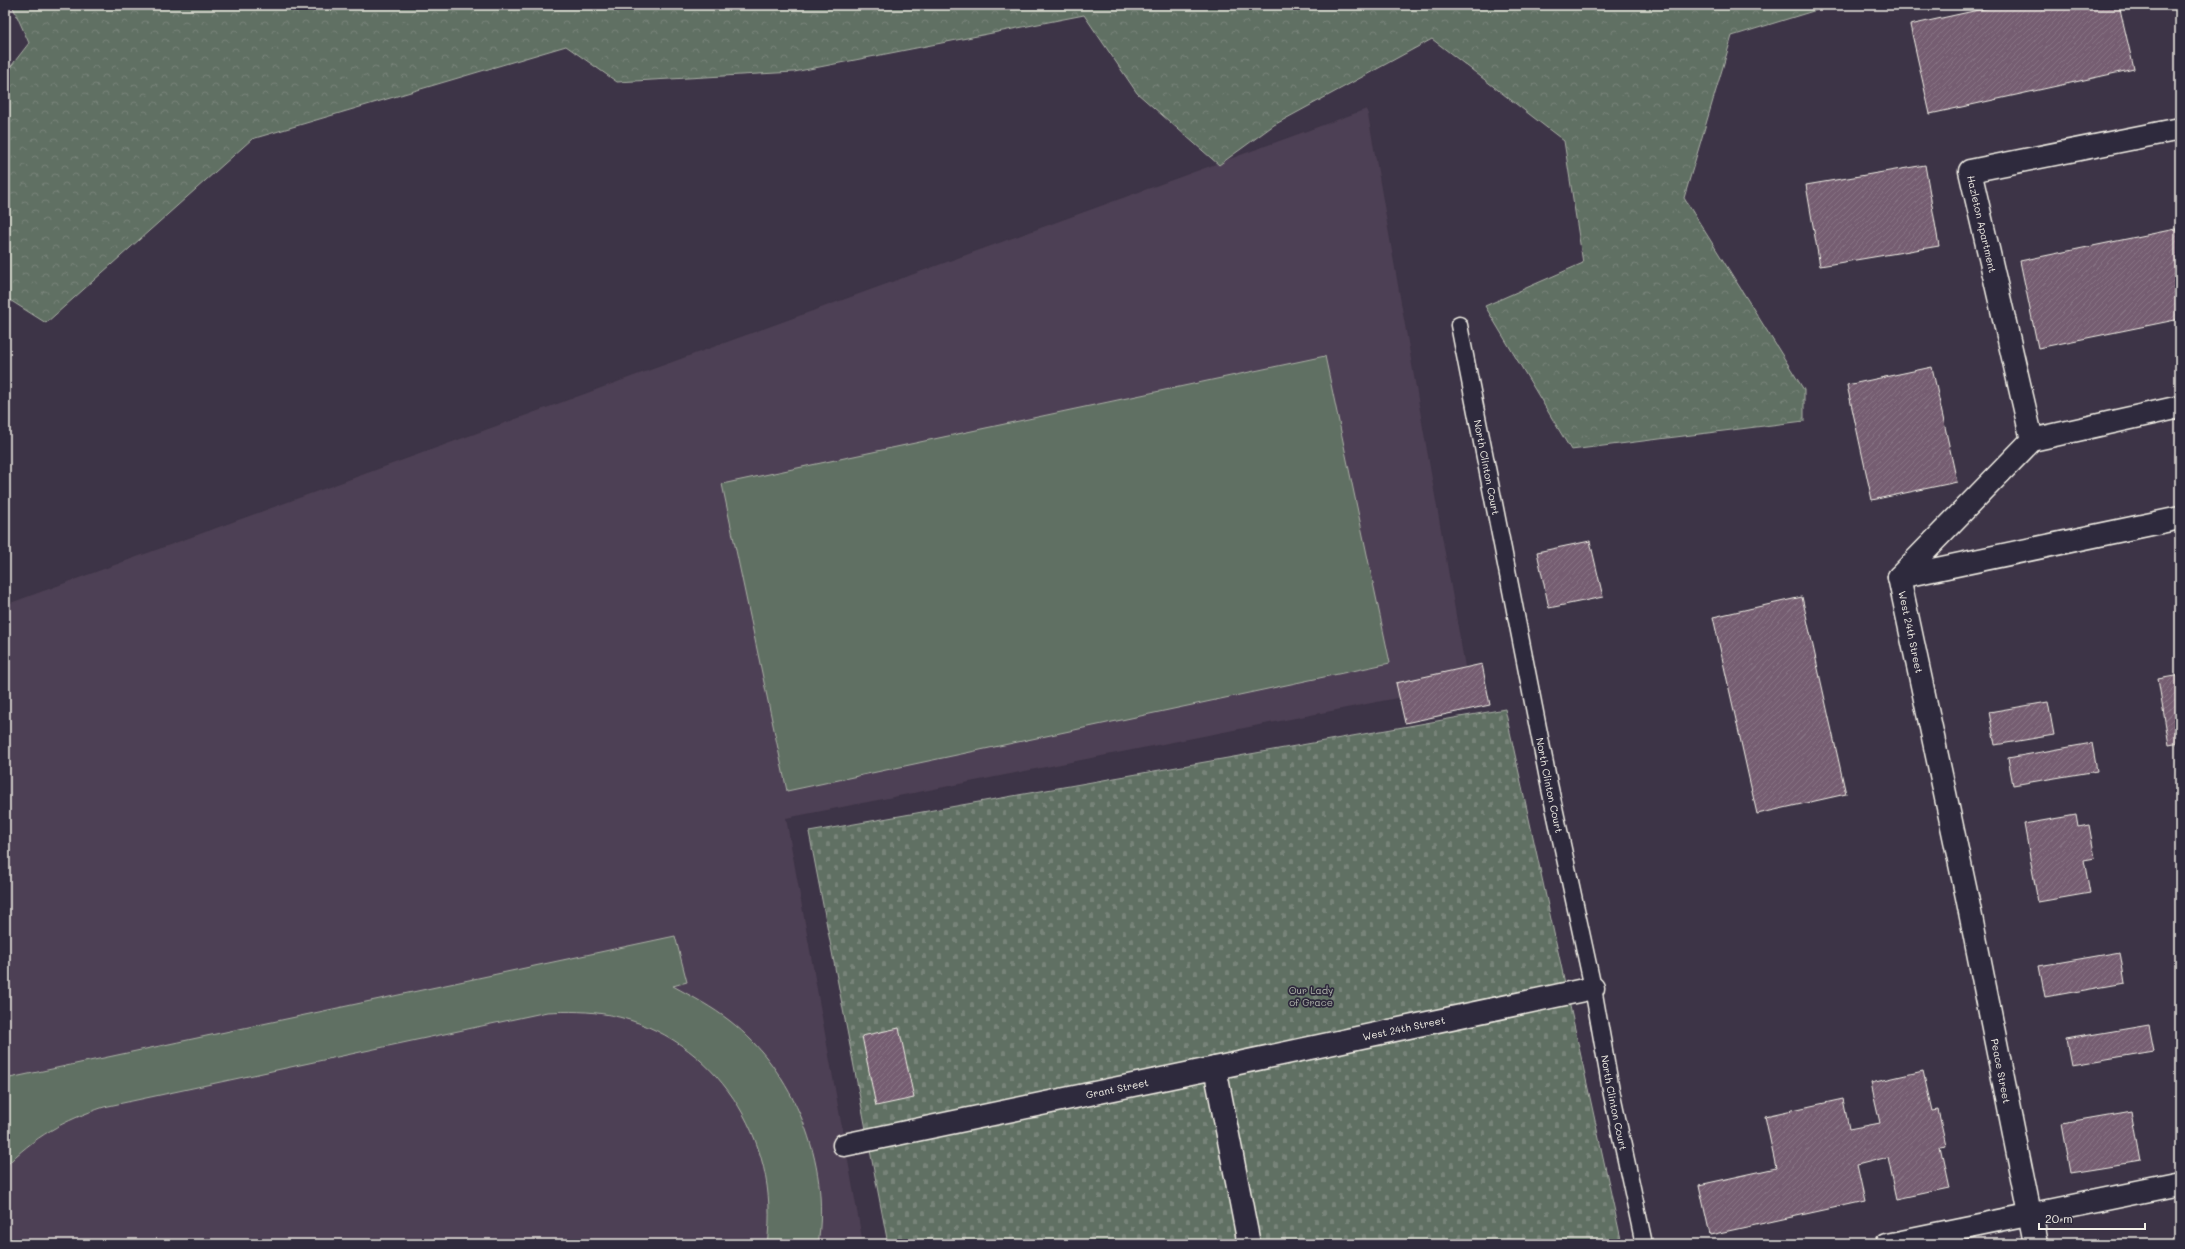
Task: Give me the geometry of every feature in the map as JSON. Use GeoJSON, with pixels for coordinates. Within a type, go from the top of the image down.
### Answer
{"type":"FeatureCollection","features":[{"type":"Feature","properties":{"kind":"street","name":"Hazleton Apartment"},"geometry":{"type":"LineString","coordinates":[[2032,440],[1970,171],[2180,129]]}},
{"type":"Feature","properties":{"kind":"street"},"geometry":{"type":"LineString","coordinates":[[1899,577],[2032,440],[2180,407]]}},
{"type":"Feature","properties":{"kind":"street","name":"West 24th Street"},"geometry":{"type":"LineString","coordinates":[[1967,897],[1899,577],[2180,518]]}},
{"type":"Feature","properties":{"kind":"street","name":"Peace Street"},"geometry":{"type":"LineString","coordinates":[[1967,897],[2036,1244]]}},
{"type":"Feature","properties":{"kind":"street","name":"West 24th Street"},"geometry":{"type":"LineString","coordinates":[[1215,1068],[1593,988]]}},
{"type":"Feature","properties":{"kind":"street"},"geometry":{"type":"LineString","coordinates":[[1215,1068],[1249,1244]]}},
{"type":"Feature","properties":{"kind":"street","name":"Grant Street"},"geometry":{"type":"LineString","coordinates":[[844,1145],[1215,1068]]}},
{"type":"Feature","properties":{"kind":"street"},"geometry":{"type":"LineString","coordinates":[[1887,1244],[2180,1184]]}},
{"type":"Feature","properties":{"kind":"lane","name":"North Clinton Court"},"geometry":{"type":"LineString","coordinates":[[1459,325],[1549,784],[1593,988],[1612,1090],[1644,1244]]}},
{"type":"Feature","properties":{"kind":"shaded area"},"geometry":{"type":"Polygon","coordinates":[[[1367,109],[1468,684],[786,818],[863,1244],[5,1244],[5,605],[1367,109]]]}},
{"type":"Feature","properties":{"kind":"green space"},"geometry":{"type":"Polygon","coordinates":[[[12,5],[1833,5],[1732,36],[1684,198],[1804,390],[1804,421],[1571,450],[1485,306],[1583,263],[1564,141],[1432,39],[1274,125],[1219,165],[1137,93],[1084,15],[794,72],[617,82],[566,46],[252,139],[46,323],[5,297],[5,74],[29,43],[12,5]]]}},
{"type":"Feature","properties":{"kind":"green space"},"geometry":{"type":"Polygon","coordinates":[[[1325,356],[1390,663],[787,791],[722,484],[1325,356]]]}},
{"type":"Feature","properties":{"kind":"green space","name":"Our Lady of Grace"},"geometry":{"type":"Polygon","coordinates":[[[1505,709],[1622,1244],[888,1244],[809,832],[1505,709]]]}},
{"type":"Feature","properties":{"kind":"green space"},"geometry":{"type":"Polygon","coordinates":[[[675,936],[687,982],[673,986],[702,1002],[723,1016],[753,1042],[773,1066],[789,1092],[803,1121],[813,1151],[819,1182],[821,1214],[818,1244],[767,1244],[769,1205],[764,1167],[752,1131],[734,1098],[710,1069],[681,1045],[648,1027],[610,1015],[594,1013],[571,1011],[547,1012],[104,1107],[63,1124],[38,1138],[5,1167],[5,1079],[675,936]]]}},
{"type":"Feature","properties":{"kind":"building"},"geometry":{"type":"Polygon","coordinates":[[[2001,5],[2119,5],[2134,69],[1930,114],[1910,25],[2001,5]]]}},
{"type":"Feature","properties":{"kind":"building"},"geometry":{"type":"Polygon","coordinates":[[[1925,165],[1939,246],[1820,266],[1806,185],[1925,165]]]}},
{"type":"Feature","properties":{"kind":"building"},"geometry":{"type":"Polygon","coordinates":[[[2180,228],[2180,319],[2038,348],[2020,261],[2180,228]]]}},
{"type":"Feature","properties":{"kind":"building"},"geometry":{"type":"Polygon","coordinates":[[[1932,367],[1957,482],[1872,500],[1847,385],[1932,367]]]}},
{"type":"Feature","properties":{"kind":"building"},"geometry":{"type":"Polygon","coordinates":[[[1590,541],[1603,597],[1549,608],[1537,552],[1590,541]]]}},
{"type":"Feature","properties":{"kind":"building"},"geometry":{"type":"Polygon","coordinates":[[[1802,597],[1846,794],[1757,814],[1713,617],[1802,597]]]}},
{"type":"Feature","properties":{"kind":"building"},"geometry":{"type":"Polygon","coordinates":[[[1482,664],[1490,705],[1405,723],[1396,683],[1482,664]]]}},
{"type":"Feature","properties":{"kind":"building"},"geometry":{"type":"Polygon","coordinates":[[[2180,675],[2180,743],[2169,745],[2158,679],[2180,675]]]}},
{"type":"Feature","properties":{"kind":"building"},"geometry":{"type":"Polygon","coordinates":[[[2048,702],[2054,735],[1995,745],[1989,712],[2048,702]]]}},
{"type":"Feature","properties":{"kind":"building"},"geometry":{"type":"Polygon","coordinates":[[[2092,743],[2097,771],[2013,785],[2008,758],[2092,743]]]}},
{"type":"Feature","properties":{"kind":"building"},"geometry":{"type":"Polygon","coordinates":[[[2076,815],[2078,827],[2089,825],[2095,858],[2084,860],[2090,893],[2038,902],[2024,824],[2076,815]]]}},
{"type":"Feature","properties":{"kind":"building"},"geometry":{"type":"Polygon","coordinates":[[[2120,952],[2125,983],[2045,997],[2039,966],[2120,952]]]}},
{"type":"Feature","properties":{"kind":"building"},"geometry":{"type":"Polygon","coordinates":[[[2149,1025],[2154,1051],[2071,1065],[2066,1039],[2149,1025]]]}},
{"type":"Feature","properties":{"kind":"building"},"geometry":{"type":"Polygon","coordinates":[[[899,1028],[914,1098],[876,1106],[862,1036],[899,1028]]]}},
{"type":"Feature","properties":{"kind":"building"},"geometry":{"type":"Polygon","coordinates":[[[1923,1071],[1932,1111],[1938,1110],[1946,1145],[1940,1146],[1949,1188],[1897,1199],[1888,1157],[1857,1165],[1865,1201],[1710,1235],[1699,1185],[1776,1168],[1765,1116],[1843,1099],[1849,1129],[1880,1123],[1871,1083],[1923,1071]]]}},
{"type":"Feature","properties":{"kind":"building"},"geometry":{"type":"Polygon","coordinates":[[[2131,1111],[2140,1162],[2071,1173],[2062,1123],[2131,1111]]]}}]}
